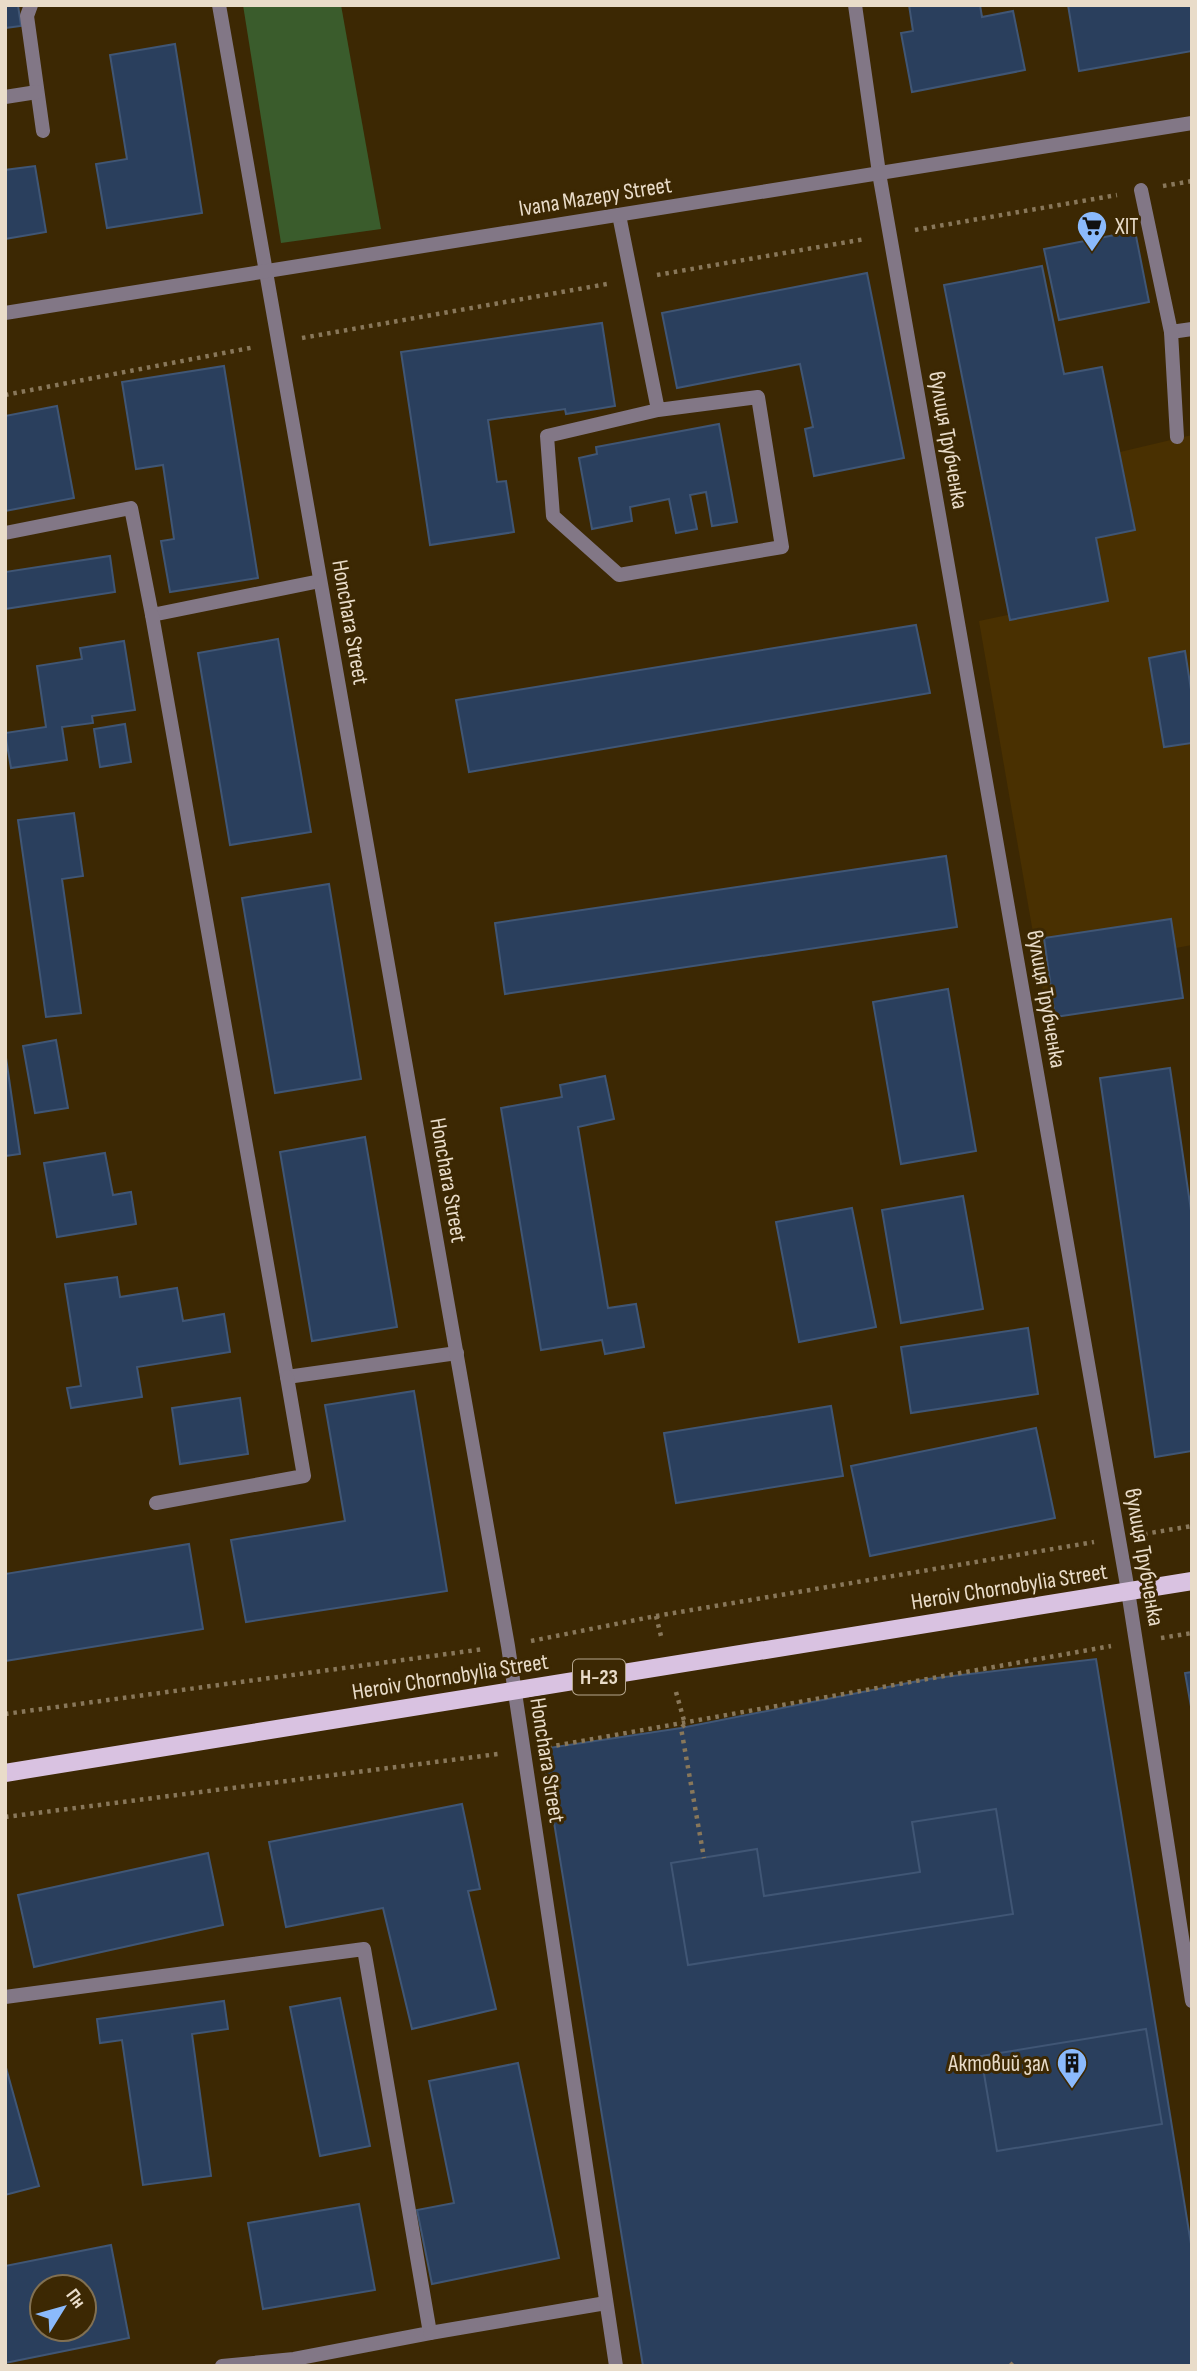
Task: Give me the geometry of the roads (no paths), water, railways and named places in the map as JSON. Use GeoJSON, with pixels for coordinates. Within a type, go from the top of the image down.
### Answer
{"type":"FeatureCollection","features":[{"type":"Feature","properties":{"kind":"main road","name":"Heroiv Chornobylia Street"},"geometry":{"type":"LineString","coordinates":[[5,1773],[1192,1581]]}},
{"type":"Feature","properties":{"kind":"street"},"geometry":{"type":"LineString","coordinates":[[31,5],[27,16],[43,131]]}},
{"type":"Feature","properties":{"kind":"street","name":"Honchara Street"},"geometry":{"type":"LineString","coordinates":[[219,5],[508,1646],[615,2366]]}},
{"type":"Feature","properties":{"kind":"street","name":"вулиця Трубченка"},"geometry":{"type":"LineString","coordinates":[[855,5],[879,173],[1137,1641],[1192,2001]]}},
{"type":"Feature","properties":{"kind":"street"},"geometry":{"type":"LineString","coordinates":[[5,97],[37,92]]}},
{"type":"Feature","properties":{"kind":"street","name":"Ivana Mazepy Street"},"geometry":{"type":"LineString","coordinates":[[5,313],[1192,123]]}},
{"type":"Feature","properties":{"kind":"street"},"geometry":{"type":"LineString","coordinates":[[1141,190],[1171,332],[1177,437]]}},
{"type":"Feature","properties":{"kind":"street"},"geometry":{"type":"LineString","coordinates":[[619,215],[658,410]]}},
{"type":"Feature","properties":{"kind":"street"},"geometry":{"type":"LineString","coordinates":[[1171,332],[1192,329]]}},
{"type":"Feature","properties":{"kind":"street"},"geometry":{"type":"LineString","coordinates":[[758,397],[782,547],[619,575],[553,516],[547,436],[658,410],[758,397]]}},
{"type":"Feature","properties":{"kind":"street"},"geometry":{"type":"LineString","coordinates":[[5,533],[131,508],[304,1476],[156,1503]]}},
{"type":"Feature","properties":{"kind":"street"},"geometry":{"type":"LineString","coordinates":[[152,615],[320,581]]}},
{"type":"Feature","properties":{"kind":"street"},"geometry":{"type":"LineString","coordinates":[[287,1377],[457,1353]]}},
{"type":"Feature","properties":{"kind":"street"},"geometry":{"type":"LineString","coordinates":[[5,1997],[365,1948],[430,2333]]}},
{"type":"Feature","properties":{"kind":"street"},"geometry":{"type":"LineString","coordinates":[[222,2366],[294,2359],[606,2304]]}},
{"type":"Feature","properties":{"kind":"place","name":"ХІТ"},"geometry":{"type":"Point","coordinates":[1092,253]}},
{"type":"Feature","properties":{"kind":"place","name":"Актовий зал"},"geometry":{"type":"Point","coordinates":[1072,2090]}}]}
